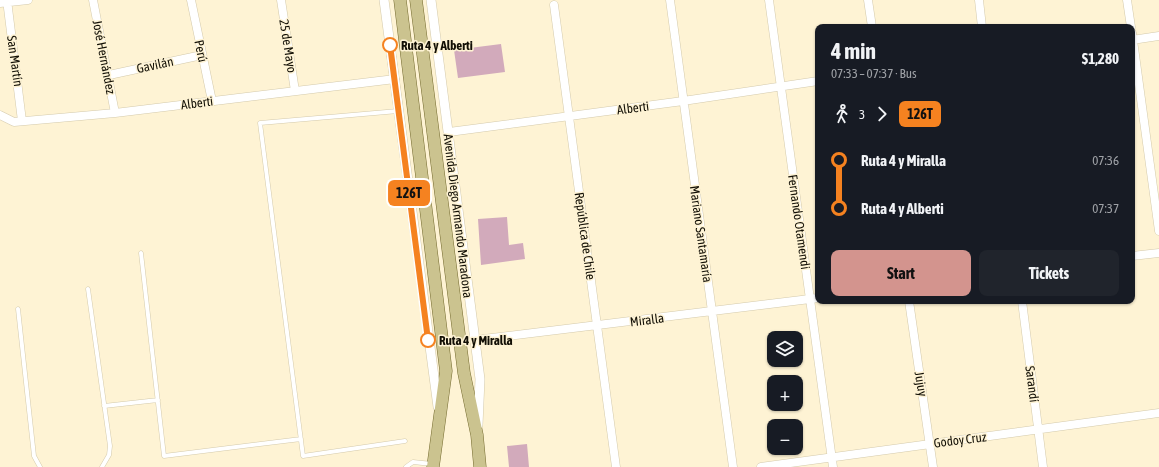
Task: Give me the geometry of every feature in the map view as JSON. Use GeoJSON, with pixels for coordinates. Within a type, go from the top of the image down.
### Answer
{"type":"FeatureCollection","features":[{"type":"Feature","properties":{"kind":"main road"},"geometry":{"type":"LineString","coordinates":[[400,0],[446,371],[441,423],[434,466]]}},
{"type":"Feature","properties":{"kind":"main road","name":"Avenida Diego Armando Maradona"},"geometry":{"type":"LineString","coordinates":[[416,0],[464,373],[478,439],[480,467]]}},
{"type":"Feature","properties":{"kind":"main road"},"geometry":{"type":"LineString","coordinates":[[478,439],[486,467]]}},
{"type":"Feature","properties":{"kind":"street"},"geometry":{"type":"LineString","coordinates":[[5,2],[28,0]]}},
{"type":"Feature","properties":{"kind":"street","name":"José Hernández"},"geometry":{"type":"LineString","coordinates":[[93,0],[115,114]]}},
{"type":"Feature","properties":{"kind":"street","name":"Perú"},"geometry":{"type":"LineString","coordinates":[[191,0],[212,101]]}},
{"type":"Feature","properties":{"kind":"street","name":"25 de Mayo"},"geometry":{"type":"LineString","coordinates":[[281,0],[295,91]]}},
{"type":"Feature","properties":{"kind":"street"},"geometry":{"type":"LineString","coordinates":[[384,0],[441,423]]}},
{"type":"Feature","properties":{"kind":"street","name":"Avenida Diego Armando Maradona"},"geometry":{"type":"LineString","coordinates":[[431,0],[480,379],[478,439]]}},
{"type":"Feature","properties":{"kind":"street","name":"Mariano Santamaría"},"geometry":{"type":"LineString","coordinates":[[670,0],[733,467]]}},
{"type":"Feature","properties":{"kind":"street","name":"Fernando Otamendi"},"geometry":{"type":"LineString","coordinates":[[769,0],[780,86],[814,298],[834,467]]}},
{"type":"Feature","properties":{"kind":"street"},"geometry":{"type":"LineString","coordinates":[[868,0],[872,24]]}},
{"type":"Feature","properties":{"kind":"street"},"geometry":{"type":"LineString","coordinates":[[978,0],[982,24]]}},
{"type":"Feature","properties":{"kind":"street"},"geometry":{"type":"LineString","coordinates":[[1128,0],[1131,24]]}},
{"type":"Feature","properties":{"kind":"street","name":"San Martín"},"geometry":{"type":"LineString","coordinates":[[5,2],[22,122]]}},
{"type":"Feature","properties":{"kind":"street","name":"República de Chile"},"geometry":{"type":"LineString","coordinates":[[554,5],[616,467]]}},
{"type":"Feature","properties":{"kind":"street"},"geometry":{"type":"LineString","coordinates":[[1135,38],[1159,36]]}},
{"type":"Feature","properties":{"kind":"street","name":"Gavilán"},"geometry":{"type":"LineString","coordinates":[[108,75],[202,55]]}},
{"type":"Feature","properties":{"kind":"street"},"geometry":{"type":"LineString","coordinates":[[1135,59],[1159,231]]}},
{"type":"Feature","properties":{"kind":"street","name":"Alberti"},"geometry":{"type":"LineString","coordinates":[[0,115],[14,122],[22,122],[115,114],[395,79]]}},
{"type":"Feature","properties":{"kind":"street","name":"Alberti"},"geometry":{"type":"LineString","coordinates":[[448,132],[683,101],[815,81]]}},
{"type":"Feature","properties":{"kind":"street"},"geometry":{"type":"LineString","coordinates":[[1135,256],[1159,253]]}},
{"type":"Feature","properties":{"kind":"street","name":"Miralla"},"geometry":{"type":"LineString","coordinates":[[475,340],[712,312],[814,298]]}},
{"type":"Feature","properties":{"kind":"street","name":"Jujuy"},"geometry":{"type":"LineString","coordinates":[[909,304],[933,467]]}},
{"type":"Feature","properties":{"kind":"street","name":"Sarandí"},"geometry":{"type":"LineString","coordinates":[[1022,304],[1043,467]]}},
{"type":"Feature","properties":{"kind":"street","name":"Godoy Cruz"},"geometry":{"type":"LineString","coordinates":[[761,467],[930,443],[1159,414]]}},
{"type":"Feature","properties":{"kind":"lane"},"geometry":{"type":"LineString","coordinates":[[398,111],[260,123],[303,456],[405,441]]}},
{"type":"Feature","properties":{"kind":"lane"},"geometry":{"type":"LineString","coordinates":[[141,253],[164,456],[301,439]]}},
{"type":"Feature","properties":{"kind":"lane"},"geometry":{"type":"LineString","coordinates":[[88,289],[110,446],[109,455],[102,467]]}},
{"type":"Feature","properties":{"kind":"lane"},"geometry":{"type":"LineString","coordinates":[[18,309],[34,456],[40,467]]}},
{"type":"Feature","properties":{"kind":"lane"},"geometry":{"type":"LineString","coordinates":[[104,406],[158,400]]}},
{"type":"Feature","properties":{"kind":"lane"},"geometry":{"type":"LineString","coordinates":[[406,467],[413,462],[434,466]]}},
{"type":"Feature","properties":{"kind":"building"},"geometry":{"type":"Polygon","coordinates":[[[501,44],[505,72],[458,78],[454,50],[501,44]]]}},
{"type":"Feature","properties":{"kind":"building"},"geometry":{"type":"Polygon","coordinates":[[[507,217],[509,245],[523,243],[525,259],[481,265],[478,219],[507,217]]]}},
{"type":"Feature","properties":{"kind":"building"},"geometry":{"type":"Polygon","coordinates":[[[527,444],[529,467],[509,467],[507,446],[527,444]]]}},
{"type":"Feature","properties":{"kind":"bus line","name":"126T"},"geometry":{"type":"LineString","coordinates":[[390,45],[428,340]]}},
{"type":"Feature","properties":{"kind":"place","name":"Ruta 4 y Alberti"},"geometry":{"type":"Point","coordinates":[390,45]}},
{"type":"Feature","properties":{"kind":"place","name":"Ruta 4 y Miralla"},"geometry":{"type":"Point","coordinates":[428,340]}}]}
